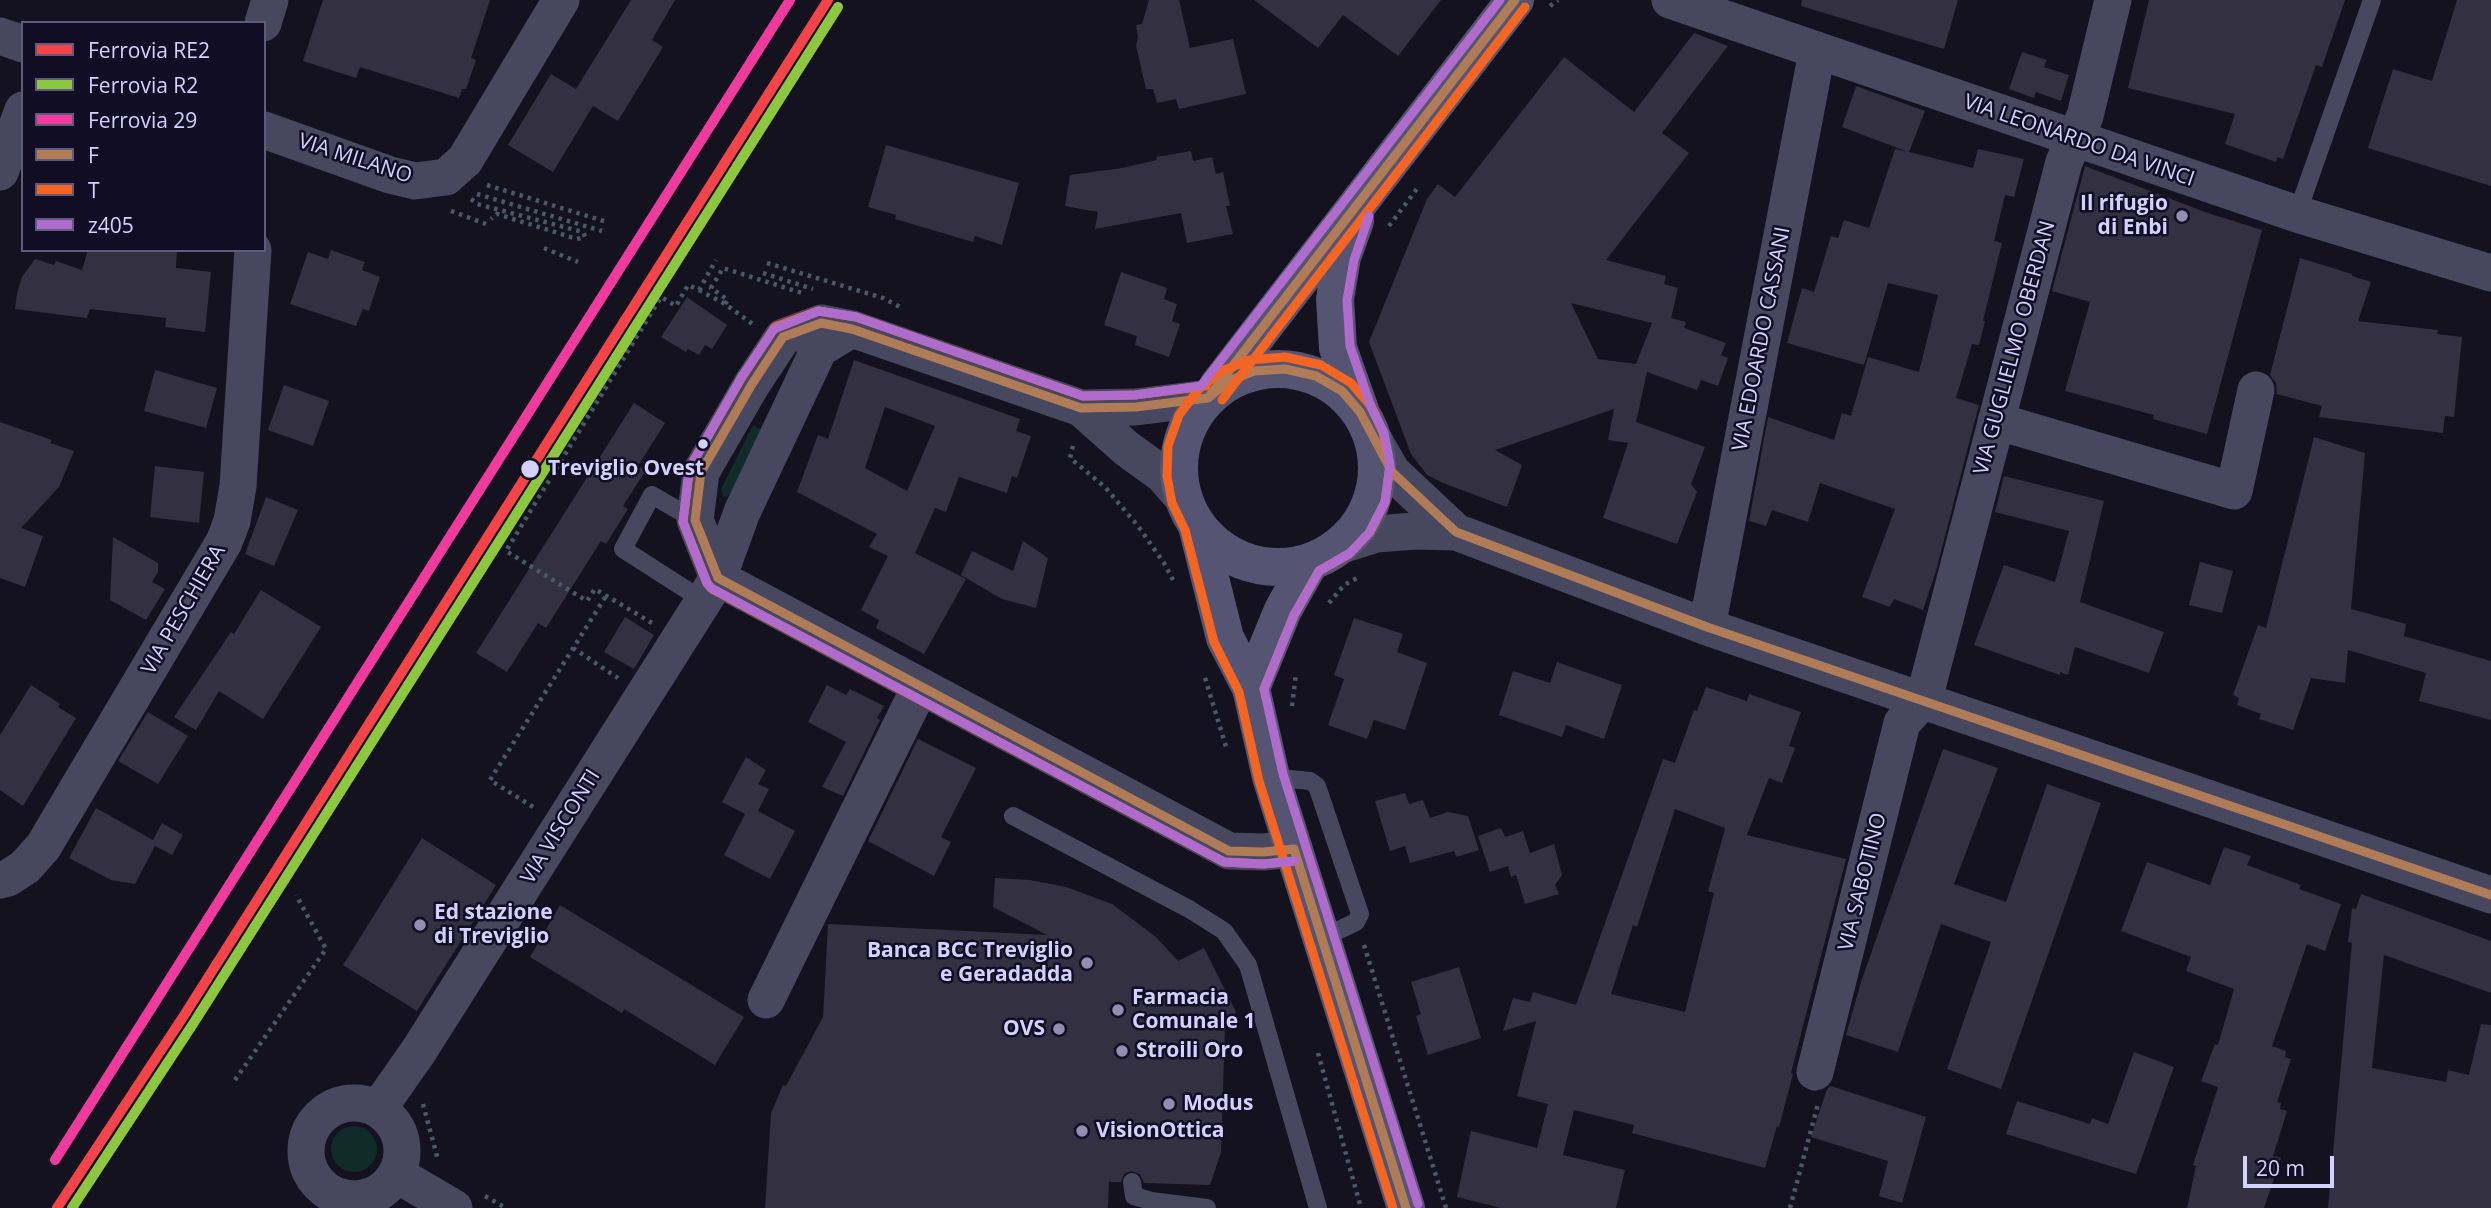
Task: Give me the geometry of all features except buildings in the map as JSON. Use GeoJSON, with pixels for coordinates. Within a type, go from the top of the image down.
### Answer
{"type":"FeatureCollection","features":[{"type":"Feature","properties":{"kind":"main road"},"geometry":{"type":"LineString","coordinates":[[1406,1208],[1271,777],[1251,688],[1225,638],[1179,475],[1180,449],[1191,419],[1362,199],[1529,7]]}},
{"type":"Feature","properties":{"kind":"main road"},"geometry":{"type":"LineString","coordinates":[[1251,688],[1283,610],[1325,553],[1359,526],[1373,499],[1378,466],[1366,424],[1338,348],[1335,299],[1342,257],[1362,199]]}},
{"type":"Feature","properties":{"kind":"main road"},"geometry":{"type":"LineString","coordinates":[[1210,396],[1229,381],[1254,371],[1285,369],[1315,376],[1342,391],[1366,424]]}},
{"type":"Feature","properties":{"kind":"main road"},"geometry":{"type":"LineString","coordinates":[[1190,512],[1224,551],[1249,562],[1282,567],[1325,553]]}},
{"type":"Feature","properties":{"kind":"street"},"geometry":{"type":"LineString","coordinates":[[264,21],[270,0]]}},
{"type":"Feature","properties":{"kind":"street","name":"VIA MILANO"},"geometry":{"type":"LineString","coordinates":[[266,131],[390,175],[415,181],[446,177],[465,160],[561,0]]}},
{"type":"Feature","properties":{"kind":"street","name":"VIA LEONARDO DA VINCI"},"geometry":{"type":"LineString","coordinates":[[1670,0],[2297,214],[2491,273]]}},
{"type":"Feature","properties":{"kind":"street","name":"VIA GUGLIELMO OBERDAN"},"geometry":{"type":"LineString","coordinates":[[1924,699],[2064,162],[2085,116],[2113,0]]}},
{"type":"Feature","properties":{"kind":"street"},"geometry":{"type":"LineString","coordinates":[[0,36],[21,43]]}},
{"type":"Feature","properties":{"kind":"street","name":"VIA EDOARDO CASSANI"},"geometry":{"type":"LineString","coordinates":[[1707,627],[1817,52]]}},
{"type":"Feature","properties":{"kind":"street"},"geometry":{"type":"LineString","coordinates":[[0,172],[21,115]]}},
{"type":"Feature","properties":{"kind":"street","name":"VIA PESCHIERA"},"geometry":{"type":"LineString","coordinates":[[0,880],[24,867],[43,847],[224,542],[232,521],[238,486],[253,252]]}},
{"type":"Feature","properties":{"kind":"street"},"geometry":{"type":"LineString","coordinates":[[1210,396],[1136,407],[1081,408],[852,329],[821,323],[783,337],[701,472],[696,505],[711,590],[920,687],[1229,851],[1294,849]]}},
{"type":"Feature","properties":{"kind":"street","name":"VIA VISCONTI"},"geometry":{"type":"LineString","coordinates":[[378,1110],[418,1052],[711,590],[742,512],[819,349],[852,329]]}},
{"type":"Feature","properties":{"kind":"street"},"geometry":{"type":"LineString","coordinates":[[1996,421],[2234,491],[2256,390]]}},
{"type":"Feature","properties":{"kind":"street"},"geometry":{"type":"LineString","coordinates":[[1081,408],[1126,448],[1163,475],[1190,512]]}},
{"type":"Feature","properties":{"kind":"street"},"geometry":{"type":"LineString","coordinates":[[1366,424],[1392,472],[1456,532]]}},
{"type":"Feature","properties":{"kind":"street"},"geometry":{"type":"LineString","coordinates":[[696,505],[723,516],[742,512]]}},
{"type":"Feature","properties":{"kind":"street"},"geometry":{"type":"LineString","coordinates":[[1325,553],[1376,534],[1456,532],[1707,627],[2491,895]]}},
{"type":"Feature","properties":{"kind":"street"},"geometry":{"type":"LineString","coordinates":[[766,1000],[920,687]]}},
{"type":"Feature","properties":{"kind":"street","name":"VIA SABOTINO"},"geometry":{"type":"LineString","coordinates":[[1815,1072],[1902,723],[1924,699]]}},
{"type":"Feature","properties":{"kind":"street"},"geometry":{"type":"LineString","coordinates":[[344,1104],[364,1104],[378,1110],[392,1122],[400,1139],[401,1158],[396,1174],[382,1189],[366,1197],[321,1199],[307,1163],[306,1144],[315,1122],[326,1112],[344,1104]]}},
{"type":"Feature","properties":{"kind":"street"},"geometry":{"type":"LineString","coordinates":[[396,1174],[465,1200]]}},
{"type":"Feature","properties":{"kind":"lane"},"geometry":{"type":"LineString","coordinates":[[2297,214],[2372,0]]}},
{"type":"Feature","properties":{"kind":"lane"},"geometry":{"type":"LineString","coordinates":[[696,505],[652,495],[623,548],[711,590]]}},
{"type":"Feature","properties":{"kind":"lane"},"geometry":{"type":"LineString","coordinates":[[1271,777],[1311,781],[1317,786],[1360,914],[1356,922],[1322,938]]}},
{"type":"Feature","properties":{"kind":"lane"},"geometry":{"type":"LineString","coordinates":[[1013,816],[1189,909],[1224,931],[1248,965],[1318,1208]]}},
{"type":"Feature","properties":{"kind":"lane"},"geometry":{"type":"LineString","coordinates":[[1132,1182],[1134,1196],[1145,1205],[1207,1208]]}},
{"type":"Feature","properties":{"kind":"path"},"geometry":{"type":"LineString","coordinates":[[1529,7],[1558,0]]}},
{"type":"Feature","properties":{"kind":"path"},"geometry":{"type":"LineString","coordinates":[[1389,226],[1422,182]]}},
{"type":"Feature","properties":{"kind":"path"},"geometry":{"type":"LineString","coordinates":[[481,184],[607,222]]}},
{"type":"Feature","properties":{"kind":"path"},"geometry":{"type":"LineString","coordinates":[[491,219],[497,214],[577,239],[585,237],[583,232],[477,204],[471,200],[472,196],[477,193],[485,194],[602,231]]}},
{"type":"Feature","properties":{"kind":"path"},"geometry":{"type":"LineString","coordinates":[[544,248],[578,262]]}},
{"type":"Feature","properties":{"kind":"path"},"geometry":{"type":"LineString","coordinates":[[699,290],[716,260]]}},
{"type":"Feature","properties":{"kind":"path"},"geometry":{"type":"LineString","coordinates":[[767,263],[883,298],[913,314]]}},
{"type":"Feature","properties":{"kind":"path"},"geometry":{"type":"LineString","coordinates":[[653,624],[595,589],[587,601],[506,551],[661,297],[676,306],[688,285],[725,304],[728,300],[711,288],[723,268],[810,295]]}},
{"type":"Feature","properties":{"kind":"path"},"geometry":{"type":"LineString","coordinates":[[763,273],[824,293]]}},
{"type":"Feature","properties":{"kind":"path"},"geometry":{"type":"LineString","coordinates":[[1081,408],[1070,458],[1105,487],[1138,526],[1164,563],[1173,582]]}},
{"type":"Feature","properties":{"kind":"path"},"geometry":{"type":"LineString","coordinates":[[536,809],[490,780],[606,596]]}},
{"type":"Feature","properties":{"kind":"path"},"geometry":{"type":"LineString","coordinates":[[573,648],[619,678],[612,689]]}},
{"type":"Feature","properties":{"kind":"path"},"geometry":{"type":"LineString","coordinates":[[1202,669],[1228,752]]}},
{"type":"Feature","properties":{"kind":"path"},"geometry":{"type":"LineString","coordinates":[[235,1080],[326,948],[296,895]]}},
{"type":"Feature","properties":{"kind":"path"},"geometry":{"type":"LineString","coordinates":[[1318,1050],[1361,1208]]}},
{"type":"Feature","properties":{"kind":"path"},"geometry":{"type":"LineString","coordinates":[[1790,1208],[1825,1081],[1815,1072]]}},
{"type":"Feature","properties":{"kind":"path"},"geometry":{"type":"LineString","coordinates":[[421,1099],[441,1168]]}},
{"type":"Feature","properties":{"kind":"path"},"geometry":{"type":"LineString","coordinates":[[465,1200],[506,1208]]}},
{"type":"Feature","properties":{"kind":"green space"},"geometry":{"type":"Polygon","coordinates":[[[753,425],[762,430],[731,493],[724,498],[721,489],[753,425]]]}},
{"type":"Feature","properties":{"kind":"green space"},"geometry":{"type":"Polygon","coordinates":[[[354,1126],[370,1133],[377,1149],[370,1165],[354,1172],[338,1165],[331,1149],[338,1133],[354,1126]]]}},
{"type":"Feature","properties":{"kind":"rail line","name":"29"},"geometry":{"type":"LineString","coordinates":[[55,1160],[790,0]]}},
{"type":"Feature","properties":{"kind":"rail line","name":"RE2"},"geometry":{"type":"LineString","coordinates":[[57,1208],[183,1017],[828,0]]}},
{"type":"Feature","properties":{"kind":"rail line","name":"R2"},"geometry":{"type":"LineString","coordinates":[[72,1208],[193,1024],[838,7]]}},
{"type":"Feature","properties":{"kind":"transit line","name":"z405"},"geometry":{"type":"LineString","coordinates":[[1295,861],[1263,864],[1224,862],[711,588],[683,522],[689,469],[741,378],[774,329],[819,311],[856,317],[1083,396],[1135,395],[1201,386],[1500,0]]}},
{"type":"Feature","properties":{"kind":"transit line","name":"F"},"geometry":{"type":"LineString","coordinates":[[1208,398],[1515,0]]}},
{"type":"Feature","properties":{"kind":"transit line","name":"T"},"geometry":{"type":"LineString","coordinates":[[1222,400],[1525,7]]}},
{"type":"Feature","properties":{"kind":"transit line","name":"z405"},"geometry":{"type":"LineString","coordinates":[[1369,216],[1354,260],[1347,300],[1350,346],[1371,407],[1384,433],[1390,464],[1385,502],[1369,533],[1350,553],[1319,571],[1294,615],[1264,689],[1283,774],[1418,1204]]}},
{"type":"Feature","properties":{"kind":"transit line","name":"T"},"geometry":{"type":"LineString","coordinates":[[1206,386],[1135,395],[1083,396],[856,317],[818,311],[775,327],[742,377],[690,467],[683,522],[707,583],[712,589],[1224,862],[1263,864],[1295,861]]}},
{"type":"Feature","properties":{"kind":"transit line","name":"F"},"geometry":{"type":"LineString","coordinates":[[718,578],[695,520],[701,472],[783,337],[821,323],[852,329],[1081,408],[1136,407],[1208,398]]}},
{"type":"Feature","properties":{"kind":"transit line","name":"T"},"geometry":{"type":"LineString","coordinates":[[1264,689],[1294,615],[1319,571],[1349,554],[1370,532],[1385,502],[1390,467],[1383,432],[1371,406],[1351,383],[1321,365],[1285,357],[1249,360],[1222,371],[1199,389],[1179,415],[1168,446],[1167,476],[1172,503],[1185,530],[1214,642],[1239,692],[1259,781],[1393,1208]]}},
{"type":"Feature","properties":{"kind":"transit line","name":"F"},"geometry":{"type":"LineString","coordinates":[[1208,398],[1229,381],[1254,371],[1285,369],[1316,376],[1342,391],[1360,412],[1392,472],[1456,532],[1707,627],[2491,895]]}},
{"type":"Feature","properties":{"kind":"transit line","name":"F"},"geometry":{"type":"LineString","coordinates":[[718,578],[1229,851],[1294,849]]}},
{"type":"Feature","properties":{"kind":"transit line","name":"F"},"geometry":{"type":"LineString","coordinates":[[1294,849],[1406,1208]]}},
{"type":"Feature","properties":{"kind":"place","name":"Il rifugio di Enbi"},"geometry":{"type":"Point","coordinates":[2182,216]}},
{"type":"Feature","properties":{"kind":"place","name":"Treviglio Ovest"},"geometry":{"type":"Point","coordinates":[530,469]}},
{"type":"Feature","properties":{"kind":"place","name":"Ed stazione di Treviglio"},"geometry":{"type":"Point","coordinates":[420,925]}},
{"type":"Feature","properties":{"kind":"place","name":"Banca BCC Treviglio e Geradadda"},"geometry":{"type":"Point","coordinates":[1087,963]}},
{"type":"Feature","properties":{"kind":"place","name":"Farmacia Comunale 1"},"geometry":{"type":"Point","coordinates":[1118,1010]}},
{"type":"Feature","properties":{"kind":"place","name":"OVS"},"geometry":{"type":"Point","coordinates":[1059,1029]}},
{"type":"Feature","properties":{"kind":"place","name":"Stroili Oro"},"geometry":{"type":"Point","coordinates":[1122,1051]}},
{"type":"Feature","properties":{"kind":"place","name":"Modus"},"geometry":{"type":"Point","coordinates":[1169,1104]}},
{"type":"Feature","properties":{"kind":"place","name":"VisionOttica"},"geometry":{"type":"Point","coordinates":[1082,1131]}}]}
